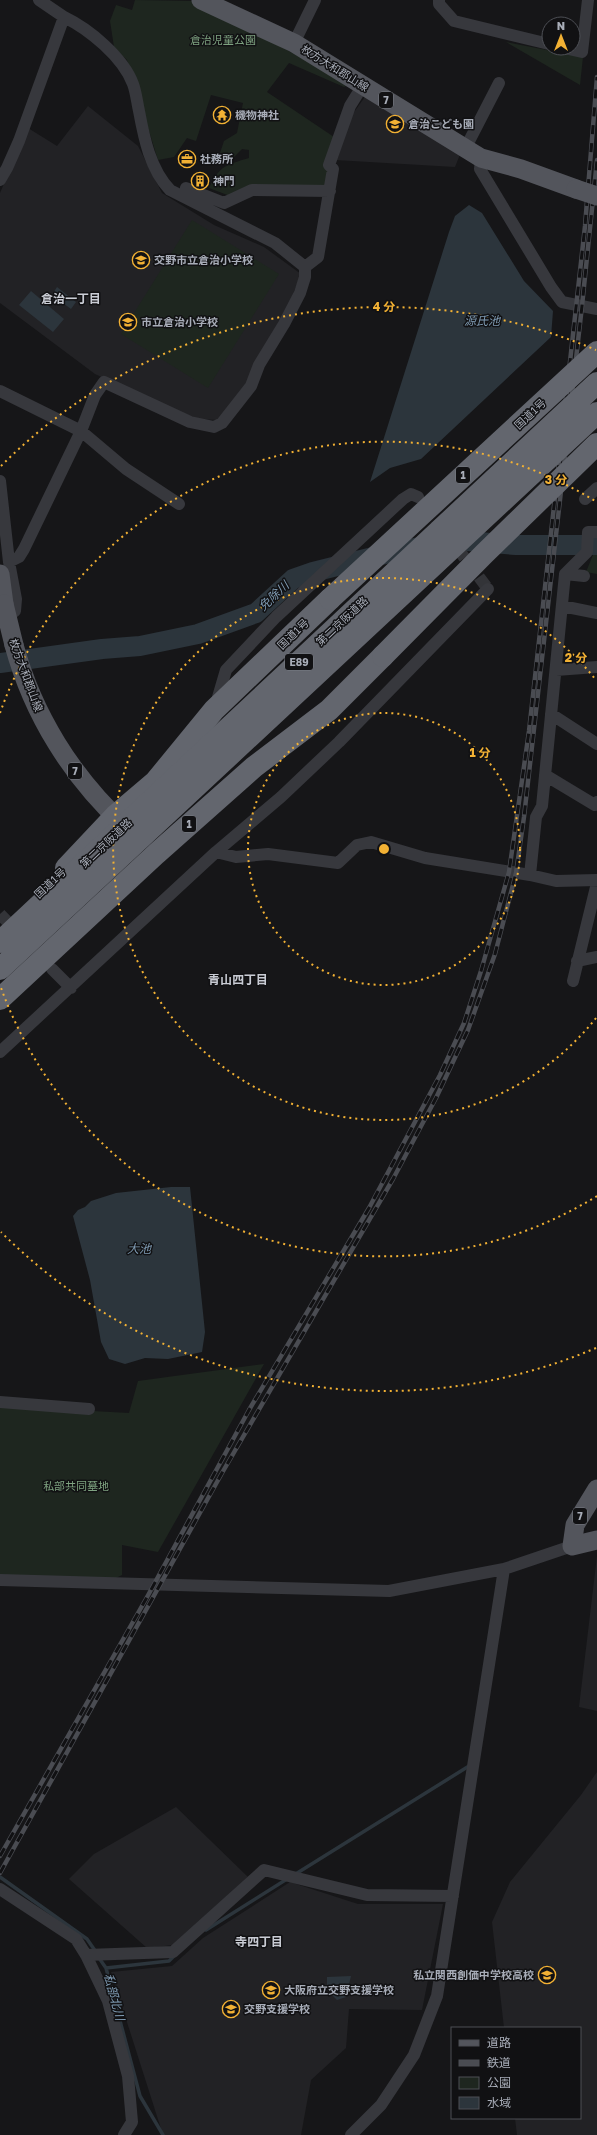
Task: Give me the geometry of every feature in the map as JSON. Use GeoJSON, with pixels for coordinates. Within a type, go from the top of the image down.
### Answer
{"type":"FeatureCollection","features":[{"type":"Feature","properties":{"kind":"highway","name":"国道1号"},"geometry":{"type":"LineString","coordinates":[[0,928],[55,879],[115,816],[155,782],[214,710],[330,599],[597,352]]}},
{"type":"Feature","properties":{"kind":"highway"},"geometry":{"type":"LineString","coordinates":[[330,599],[476,477],[597,364]]}},
{"type":"Feature","properties":{"kind":"highway","name":"第二京阪道路"},"geometry":{"type":"LineString","coordinates":[[0,942],[597,383]]}},
{"type":"Feature","properties":{"kind":"highway","name":"第二京阪道路"},"geometry":{"type":"LineString","coordinates":[[0,968],[597,413]]}},
{"type":"Feature","properties":{"kind":"highway"},"geometry":{"type":"LineString","coordinates":[[384,656],[484,554],[597,444]]}},
{"type":"Feature","properties":{"kind":"highway","name":"1"},"geometry":{"type":"LineString","coordinates":[[0,999],[156,854],[254,767],[329,710],[384,656],[494,562],[597,464]]}},
{"type":"Feature","properties":{"kind":"main road","name":"枚方大和郡山線"},"geometry":{"type":"LineString","coordinates":[[201,0],[294,42],[473,154],[597,196]]}},
{"type":"Feature","properties":{"kind":"main road","name":"枚方大和郡山線"},"geometry":{"type":"LineString","coordinates":[[5,568],[2,612],[35,705],[69,763],[103,806],[156,854]]}},
{"type":"Feature","properties":{"kind":"main road","name":"7"},"geometry":{"type":"LineString","coordinates":[[572,1546],[575,1525],[597,1489]]}},
{"type":"Feature","properties":{"kind":"main road"},"geometry":{"type":"LineString","coordinates":[[572,1546],[597,1540]]}},
{"type":"Feature","properties":{"kind":"street"},"geometry":{"type":"LineString","coordinates":[[39,0],[64,17],[76,22],[103,43],[128,72],[134,85],[147,150],[165,184],[170,190],[275,243],[305,267]]}},
{"type":"Feature","properties":{"kind":"street"},"geometry":{"type":"LineString","coordinates":[[294,42],[315,0]]}},
{"type":"Feature","properties":{"kind":"street"},"geometry":{"type":"LineString","coordinates":[[439,0],[438,4],[454,21],[541,42]]}},
{"type":"Feature","properties":{"kind":"street"},"geometry":{"type":"LineString","coordinates":[[581,52],[588,0]]}},
{"type":"Feature","properties":{"kind":"street"},"geometry":{"type":"LineString","coordinates":[[0,180],[19,141],[64,17]]}},
{"type":"Feature","properties":{"kind":"street"},"geometry":{"type":"LineString","coordinates":[[499,83],[473,154],[480,169],[551,287],[562,302],[597,309]]}},
{"type":"Feature","properties":{"kind":"street"},"geometry":{"type":"LineString","coordinates":[[305,267],[318,257],[333,169],[329,165],[350,106],[362,85]]}},
{"type":"Feature","properties":{"kind":"street"},"geometry":{"type":"LineString","coordinates":[[170,190],[176,184],[224,204],[252,190],[330,191]]}},
{"type":"Feature","properties":{"kind":"street"},"geometry":{"type":"LineString","coordinates":[[5,568],[19,557],[24,549],[81,430],[95,395],[104,382],[190,422],[214,427],[222,423],[251,386],[259,365],[284,324],[300,293],[305,277],[305,267]]}},
{"type":"Feature","properties":{"kind":"street"},"geometry":{"type":"LineString","coordinates":[[0,391],[81,430],[126,469],[179,504]]}},
{"type":"Feature","properties":{"kind":"street"},"geometry":{"type":"LineString","coordinates":[[0,480],[5,568]]}},
{"type":"Feature","properties":{"kind":"street"},"geometry":{"type":"LineString","coordinates":[[585,499],[597,488]]}},
{"type":"Feature","properties":{"kind":"street"},"geometry":{"type":"LineString","coordinates":[[214,710],[226,670],[276,617],[403,499],[411,494],[418,496]]}},
{"type":"Feature","properties":{"kind":"street"},"geometry":{"type":"LineString","coordinates":[[530,875],[536,817],[542,806],[565,574],[587,548],[588,532],[597,532]]}},
{"type":"Feature","properties":{"kind":"street"},"geometry":{"type":"LineString","coordinates":[[565,574],[584,576]]}},
{"type":"Feature","properties":{"kind":"street"},"geometry":{"type":"LineString","coordinates":[[0,1061],[4,1049],[216,852],[281,798],[339,742],[488,589]]}},
{"type":"Feature","properties":{"kind":"street"},"geometry":{"type":"LineString","coordinates":[[562,606],[597,613]]}},
{"type":"Feature","properties":{"kind":"street"},"geometry":{"type":"LineString","coordinates":[[556,670],[597,667]]}},
{"type":"Feature","properties":{"kind":"street"},"geometry":{"type":"LineString","coordinates":[[551,714],[597,744]]}},
{"type":"Feature","properties":{"kind":"street"},"geometry":{"type":"LineString","coordinates":[[545,775],[595,805],[597,802]]}},
{"type":"Feature","properties":{"kind":"street"},"geometry":{"type":"LineString","coordinates":[[216,852],[236,856],[268,854],[338,862],[357,845],[371,842],[425,858],[530,875],[556,881],[597,880]]}},
{"type":"Feature","properties":{"kind":"street"},"geometry":{"type":"LineString","coordinates":[[572,981],[597,883]]}},
{"type":"Feature","properties":{"kind":"street"},"geometry":{"type":"LineString","coordinates":[[578,961],[597,957]]}},
{"type":"Feature","properties":{"kind":"street"},"geometry":{"type":"LineString","coordinates":[[52,968],[71,988]]}},
{"type":"Feature","properties":{"kind":"street"},"geometry":{"type":"LineString","coordinates":[[0,1402],[89,1409]]}},
{"type":"Feature","properties":{"kind":"street"},"geometry":{"type":"LineString","coordinates":[[0,1580],[389,1591],[504,1569],[572,1546]]}},
{"type":"Feature","properties":{"kind":"street"},"geometry":{"type":"LineString","coordinates":[[351,2135],[382,2104],[414,2055],[437,1996],[504,1569]]}},
{"type":"Feature","properties":{"kind":"street"},"geometry":{"type":"LineString","coordinates":[[94,1955],[173,1952],[264,1870],[367,1895],[453,1896]]}},
{"type":"Feature","properties":{"kind":"street"},"geometry":{"type":"LineString","coordinates":[[0,1889],[76,1939],[94,1955],[128,2076],[132,2122],[124,2135]]}},
{"type":"Feature","properties":{"kind":"shaded area"},"geometry":{"type":"Polygon","coordinates":[[[367,94],[461,152],[455,167],[335,160],[352,115],[367,94]]]}},
{"type":"Feature","properties":{"kind":"shaded area","name":"交野市立倉治小学校"},"geometry":{"type":"Polygon","coordinates":[[[88,106],[138,146],[162,193],[214,225],[264,247],[301,274],[283,319],[247,383],[220,420],[191,419],[95,374],[0,303],[0,193],[28,128],[57,146],[88,106]]]}},
{"type":"Feature","properties":{"kind":"shaded area"},"geometry":{"type":"Polygon","coordinates":[[[597,1556],[597,1711],[579,1707],[597,1556]]]}},
{"type":"Feature","properties":{"kind":"shaded area","name":"私立関西創価中学校高校"},"geometry":{"type":"Polygon","coordinates":[[[597,1772],[597,2135],[517,2135],[515,2119],[581,2119],[581,2027],[504,2027],[492,1922],[510,1882],[581,1795],[597,1772]]]}},
{"type":"Feature","properties":{"kind":"shaded area"},"geometry":{"type":"Polygon","coordinates":[[[176,1807],[248,1877],[173,1945],[147,1948],[69,1879],[94,1854],[176,1807]]]}},
{"type":"Feature","properties":{"kind":"shaded area","name":"大阪府立交野支援学校"},"geometry":{"type":"Polygon","coordinates":[[[290,1882],[358,1904],[443,1904],[422,2010],[349,2009],[346,2048],[311,2080],[301,2135],[163,2135],[111,1972],[172,1966],[203,1938],[290,1882]]]}},
{"type":"Feature","properties":{"kind":"green space","name":"機物神社"},"geometry":{"type":"Polygon","coordinates":[[[135,0],[196,1],[350,84],[344,87],[289,63],[267,92],[334,137],[326,187],[230,196],[209,188],[220,170],[224,167],[249,158],[249,150],[242,149],[233,158],[220,153],[224,141],[237,133],[243,103],[211,95],[196,141],[187,138],[174,157],[158,160],[127,60],[114,47],[110,21],[116,5],[132,10],[135,0]]]}},
{"type":"Feature","properties":{"kind":"green space"},"geometry":{"type":"Polygon","coordinates":[[[506,42],[541,49],[541,56],[583,57],[580,85],[506,42]]]}},
{"type":"Feature","properties":{"kind":"green space"},"geometry":{"type":"Polygon","coordinates":[[[192,220],[279,274],[208,388],[121,334],[192,220]]]}},
{"type":"Feature","properties":{"kind":"green space"},"geometry":{"type":"Polygon","coordinates":[[[595,550],[597,551],[597,574],[586,572],[595,550]]]}},
{"type":"Feature","properties":{"kind":"green space","name":"私部共同墓地"},"geometry":{"type":"Polygon","coordinates":[[[264,1364],[158,1552],[122,1545],[122,1575],[114,1579],[0,1577],[0,1406],[129,1413],[138,1381],[264,1364]]]}},
{"type":"Feature","properties":{"kind":"water","name":"源氏池"},"geometry":{"type":"Polygon","coordinates":[[[469,205],[482,213],[524,281],[553,311],[551,337],[421,459],[390,468],[370,482],[449,232],[455,216],[469,205]]]}},
{"type":"Feature","properties":{"kind":"water"},"geometry":{"type":"Polygon","coordinates":[[[57,287],[76,302],[71,309],[52,295],[57,287]]]}},
{"type":"Feature","properties":{"kind":"water"},"geometry":{"type":"Polygon","coordinates":[[[31,291],[64,319],[53,332],[19,305],[31,291]]]}},
{"type":"Feature","properties":{"kind":"water","name":"大池"},"geometry":{"type":"Polygon","coordinates":[[[171,1187],[190,1187],[205,1332],[202,1352],[168,1359],[145,1358],[125,1364],[109,1359],[101,1342],[90,1280],[73,1216],[78,1210],[85,1207],[91,1201],[116,1193],[171,1187]]]}},
{"type":"Feature","properties":{"kind":"water"},"geometry":{"type":"Polygon","coordinates":[[[351,1976],[346,1997],[337,2000],[327,1990],[327,1977],[351,1976]]]}},
{"type":"Feature","properties":{"kind":"waterway","name":"免除川"},"geometry":{"type":"LineString","coordinates":[[0,663],[102,649],[140,646],[198,634],[256,613],[293,579],[313,572],[389,553],[455,540],[516,545],[597,545]]}},
{"type":"Feature","properties":{"kind":"waterway"},"geometry":{"type":"LineString","coordinates":[[294,1875],[469,1766]]}},
{"type":"Feature","properties":{"kind":"waterway","name":"私部北川"},"geometry":{"type":"LineString","coordinates":[[0,1877],[87,1939],[96,1952]]}},
{"type":"Feature","properties":{"kind":"waterway"},"geometry":{"type":"LineString","coordinates":[[206,1930],[287,1879]]}},
{"type":"Feature","properties":{"kind":"waterway"},"geometry":{"type":"LineString","coordinates":[[106,1968],[169,1961],[175,1955]]}},
{"type":"Feature","properties":{"kind":"waterway","name":"私部北川"},"geometry":{"type":"LineString","coordinates":[[99,1958],[106,1968],[140,2096],[163,2135]]}},
{"type":"Feature","properties":{"kind":"tunnel"},"geometry":{"type":"LineString","coordinates":[[425,505],[488,589]]}},
{"type":"Feature","properties":{"kind":"tunnel"},"geometry":{"type":"LineString","coordinates":[[0,914],[17,932]]}},
{"type":"Feature","properties":{"kind":"railway"},"geometry":{"type":"LineString","coordinates":[[0,1856],[146,1599],[249,1410],[369,1208],[440,1075],[464,1023],[481,971],[509,872],[529,731],[585,226],[597,77]]}},
{"type":"Feature","properties":{"kind":"railway"},"geometry":{"type":"LineString","coordinates":[[0,1873],[222,1473],[393,1179],[436,1098],[468,1030],[495,954],[516,873],[524,817],[582,306],[597,160]]}},
{"type":"Feature","properties":{"kind":"place","name":"機物神社"},"geometry":{"type":"Point","coordinates":[222,115]}},
{"type":"Feature","properties":{"kind":"place","name":"倉治こども園"},"geometry":{"type":"Point","coordinates":[395,124]}},
{"type":"Feature","properties":{"kind":"place","name":"社務所"},"geometry":{"type":"Point","coordinates":[187,159]}},
{"type":"Feature","properties":{"kind":"place","name":"神門"},"geometry":{"type":"Point","coordinates":[200,181]}},
{"type":"Feature","properties":{"kind":"place","name":"交野市立倉治小学校"},"geometry":{"type":"Point","coordinates":[141,260]}},
{"type":"Feature","properties":{"kind":"place","name":"市立倉治小学校"},"geometry":{"type":"Point","coordinates":[128,322]}},
{"type":"Feature","properties":{"kind":"place","name":"私立関西創価中学校高校"},"geometry":{"type":"Point","coordinates":[547,1975]}},
{"type":"Feature","properties":{"kind":"place","name":"大阪府立交野支援学校"},"geometry":{"type":"Point","coordinates":[271,1990]}},
{"type":"Feature","properties":{"kind":"place","name":"交野支援学校"},"geometry":{"type":"Point","coordinates":[231,2009]}},
{"type":"Feature","properties":{"kind":"district","name":"倉治一丁目"},"geometry":{"type":"Point","coordinates":[71,299]}},
{"type":"Feature","properties":{"kind":"district","name":"青山四丁目"},"geometry":{"type":"Point","coordinates":[238,980]}},
{"type":"Feature","properties":{"kind":"district","name":"寺四丁目"},"geometry":{"type":"Point","coordinates":[259,1942]}},
{"type":"Feature","properties":{"kind":"park label","name":"倉治児童公園"},"geometry":{"type":"Point","coordinates":[223,40]}}]}
